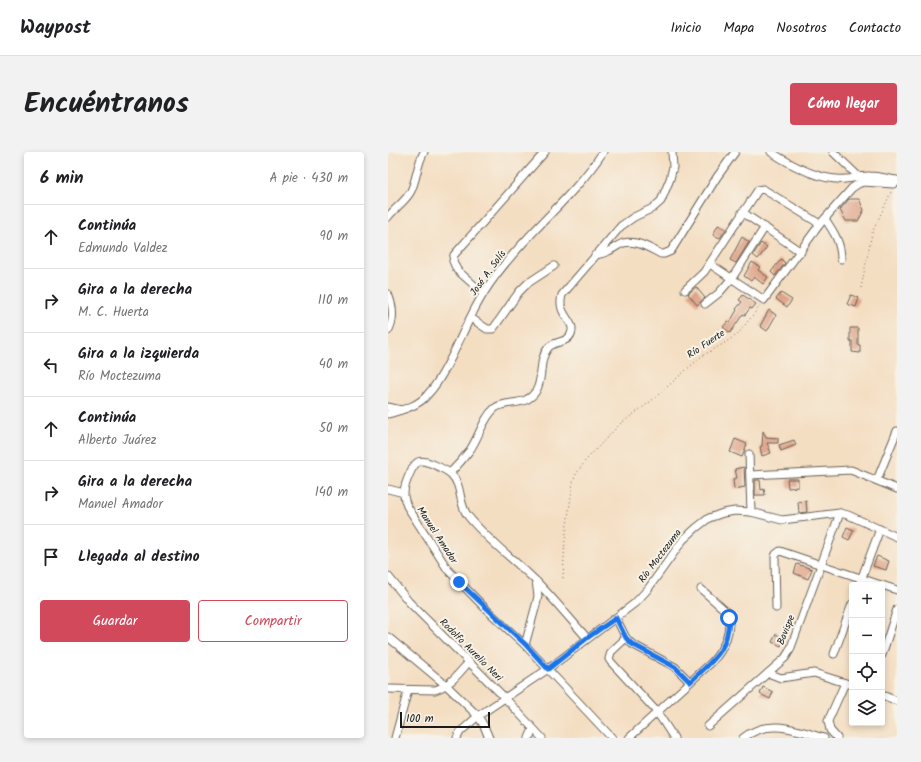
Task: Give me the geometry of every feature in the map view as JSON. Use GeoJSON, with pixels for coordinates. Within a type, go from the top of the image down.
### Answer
{"type":"FeatureCollection","features":[{"type":"Feature","properties":{"kind":"street"},"geometry":{"type":"LineString","coordinates":[[388,217],[409,194],[414,184],[424,152]]}},
{"type":"Feature","properties":{"kind":"street"},"geometry":{"type":"LineString","coordinates":[[484,293],[454,266],[454,255],[545,152]]}},
{"type":"Feature","properties":{"kind":"street","name":"José A. Solís"},"geometry":{"type":"LineString","coordinates":[[401,410],[419,402],[427,396],[435,386],[442,376],[484,293],[510,257],[595,164],[603,152]]}},
{"type":"Feature","properties":{"kind":"street"},"geometry":{"type":"LineString","coordinates":[[450,474],[470,450],[488,415],[497,406],[522,402],[532,395],[538,386],[542,360],[548,349],[554,344],[567,340],[572,332],[570,323],[560,307],[562,295],[595,255],[626,222],[653,208],[661,201],[673,168],[672,152]]}},
{"type":"Feature","properties":{"kind":"street"},"geometry":{"type":"LineString","coordinates":[[595,255],[606,253],[625,242],[636,243],[661,254],[671,252],[735,152]]}},
{"type":"Feature","properties":{"kind":"street"},"geometry":{"type":"LineString","coordinates":[[771,152],[800,168],[828,177],[845,179],[858,176],[871,176],[896,182]]}},
{"type":"Feature","properties":{"kind":"street"},"geometry":{"type":"LineString","coordinates":[[833,152],[858,176]]}},
{"type":"Feature","properties":{"kind":"street"},"geometry":{"type":"LineString","coordinates":[[710,264],[764,300],[823,222],[852,188],[858,184],[869,182],[896,182]]}},
{"type":"Feature","properties":{"kind":"street"},"geometry":{"type":"LineString","coordinates":[[685,290],[710,264],[755,192],[763,189],[823,222],[835,234],[841,259]]}},
{"type":"Feature","properties":{"kind":"street"},"geometry":{"type":"LineString","coordinates":[[742,212],[801,252]]}},
{"type":"Feature","properties":{"kind":"street"},"geometry":{"type":"LineString","coordinates":[[705,304],[732,278],[765,228]]}},
{"type":"Feature","properties":{"kind":"street"},"geometry":{"type":"LineString","coordinates":[[471,318],[487,329],[493,329],[518,292],[554,266]]}},
{"type":"Feature","properties":{"kind":"street"},"geometry":{"type":"LineString","coordinates":[[388,294],[393,316],[392,323],[388,331]]}},
{"type":"Feature","properties":{"kind":"street"},"geometry":{"type":"LineString","coordinates":[[388,407],[401,410]]}},
{"type":"Feature","properties":{"kind":"street"},"geometry":{"type":"LineString","coordinates":[[388,414],[401,410]]}},
{"type":"Feature","properties":{"kind":"street"},"geometry":{"type":"LineString","coordinates":[[877,480],[897,431]]}},
{"type":"Feature","properties":{"kind":"street"},"geometry":{"type":"LineString","coordinates":[[749,454],[751,475],[751,512]]}},
{"type":"Feature","properties":{"kind":"street"},"geometry":{"type":"LineString","coordinates":[[388,489],[404,492],[413,467],[419,461],[434,464],[450,474],[459,486],[467,515],[491,540],[536,581],[587,638]]}},
{"type":"Feature","properties":{"kind":"street"},"geometry":{"type":"LineString","coordinates":[[751,475],[851,470],[897,489]]}},
{"type":"Feature","properties":{"kind":"street","name":"Manuel Amador"},"geometry":{"type":"LineString","coordinates":[[404,492],[407,506],[448,570],[487,610],[526,645],[612,738]]}},
{"type":"Feature","properties":{"kind":"street","name":"Río Moctezuma"},"geometry":{"type":"LineString","coordinates":[[457,738],[460,732],[478,716],[548,669],[635,603],[648,589],[683,540],[709,518],[735,511],[751,512],[782,520],[840,514],[897,537]]}},
{"type":"Feature","properties":{"kind":"street","name":"Bavispe"},"geometry":{"type":"LineString","coordinates":[[708,726],[785,658],[790,650],[840,514]]}},
{"type":"Feature","properties":{"kind":"street"},"geometry":{"type":"LineString","coordinates":[[776,608],[775,557],[778,552],[783,551],[821,564],[860,582],[880,529]]}},
{"type":"Feature","properties":{"kind":"street","name":"Rodolfo Aurelio Neri"},"geometry":{"type":"LineString","coordinates":[[388,576],[409,602],[505,698],[542,738]]}},
{"type":"Feature","properties":{"kind":"street"},"geometry":{"type":"LineString","coordinates":[[526,645],[538,596],[536,581]]}},
{"type":"Feature","properties":{"kind":"street"},"geometry":{"type":"LineString","coordinates":[[885,586],[897,590]]}},
{"type":"Feature","properties":{"kind":"street"},"geometry":{"type":"LineString","coordinates":[[629,738],[720,653],[725,644],[729,624],[728,613],[702,589]]}},
{"type":"Feature","properties":{"kind":"street"},"geometry":{"type":"LineString","coordinates":[[882,654],[897,609]]}},
{"type":"Feature","properties":{"kind":"street"},"geometry":{"type":"LineString","coordinates":[[834,654],[849,612]]}},
{"type":"Feature","properties":{"kind":"street"},"geometry":{"type":"LineString","coordinates":[[616,618],[626,638],[638,648],[675,667],[690,682]]}},
{"type":"Feature","properties":{"kind":"street"},"geometry":{"type":"LineString","coordinates":[[388,637],[447,686],[478,716],[484,726],[488,738]]}},
{"type":"Feature","properties":{"kind":"street"},"geometry":{"type":"LineString","coordinates":[[626,638],[611,652],[609,659],[656,712],[674,738]]}},
{"type":"Feature","properties":{"kind":"street"},"geometry":{"type":"LineString","coordinates":[[388,689],[435,690],[447,686],[469,662]]}},
{"type":"Feature","properties":{"kind":"street"},"geometry":{"type":"LineString","coordinates":[[768,673],[781,678],[814,673],[849,684],[828,721],[830,730],[837,738]]}},
{"type":"Feature","properties":{"kind":"street"},"geometry":{"type":"LineString","coordinates":[[395,738],[408,690]]}},
{"type":"Feature","properties":{"kind":"street"},"geometry":{"type":"LineString","coordinates":[[884,690],[895,700]]}},
{"type":"Feature","properties":{"kind":"street"},"geometry":{"type":"LineString","coordinates":[[885,696],[895,700]]}},
{"type":"Feature","properties":{"kind":"street"},"geometry":{"type":"LineString","coordinates":[[743,738],[758,729],[769,727],[785,728],[824,738]]}},
{"type":"Feature","properties":{"kind":"street"},"geometry":{"type":"LineString","coordinates":[[529,738],[533,729]]}},
{"type":"Feature","properties":{"kind":"path"},"geometry":{"type":"LineString","coordinates":[[861,288],[872,233],[896,182]]}},
{"type":"Feature","properties":{"kind":"path","name":"Río Fuerte"},"geometry":{"type":"LineString","coordinates":[[563,578],[565,539],[573,482],[576,474],[586,460],[620,424],[650,402],[702,356],[738,334],[764,300]]}},
{"type":"Feature","properties":{"kind":"building"},"geometry":{"type":"Polygon","coordinates":[[[849,199],[859,199],[864,210],[858,221],[846,221],[840,210],[849,199]]]}},
{"type":"Feature","properties":{"kind":"building"},"geometry":{"type":"Polygon","coordinates":[[[718,225],[726,229],[720,238],[713,235],[718,225]]]}},
{"type":"Feature","properties":{"kind":"building"},"geometry":{"type":"Polygon","coordinates":[[[742,237],[749,242],[736,263],[730,260],[742,237]]]}},
{"type":"Feature","properties":{"kind":"building"},"geometry":{"type":"Polygon","coordinates":[[[761,243],[767,247],[758,259],[753,255],[761,243]]]}},
{"type":"Feature","properties":{"kind":"building"},"geometry":{"type":"Polygon","coordinates":[[[781,259],[785,263],[775,276],[771,272],[781,259]]]}},
{"type":"Feature","properties":{"kind":"building"},"geometry":{"type":"Polygon","coordinates":[[[752,262],[760,267],[758,270],[768,277],[763,284],[754,277],[751,281],[744,276],[752,262]]]}},
{"type":"Feature","properties":{"kind":"building"},"geometry":{"type":"Polygon","coordinates":[[[696,287],[705,298],[697,305],[688,294],[696,287]]]}},
{"type":"Feature","properties":{"kind":"building"},"geometry":{"type":"Polygon","coordinates":[[[781,293],[792,300],[787,307],[776,299],[781,293]]]}},
{"type":"Feature","properties":{"kind":"building"},"geometry":{"type":"Polygon","coordinates":[[[743,295],[756,304],[752,309],[750,308],[745,315],[743,314],[730,333],[723,327],[728,321],[730,322],[737,310],[736,309],[742,302],[739,300],[743,295]]]}},
{"type":"Feature","properties":{"kind":"building"},"geometry":{"type":"Polygon","coordinates":[[[851,295],[859,298],[856,307],[847,304],[851,295]]]}},
{"type":"Feature","properties":{"kind":"building"},"geometry":{"type":"Polygon","coordinates":[[[769,310],[776,315],[767,331],[760,326],[769,310]]]}},
{"type":"Feature","properties":{"kind":"building"},"geometry":{"type":"Polygon","coordinates":[[[850,328],[858,328],[858,345],[860,345],[860,353],[852,352],[850,328]]]}},
{"type":"Feature","properties":{"kind":"building"},"geometry":{"type":"Polygon","coordinates":[[[763,431],[766,437],[778,438],[778,443],[767,443],[771,453],[762,456],[760,447],[762,446],[763,431]]]}},
{"type":"Feature","properties":{"kind":"building"},"geometry":{"type":"Polygon","coordinates":[[[735,439],[747,444],[742,457],[730,452],[735,439]]]}},
{"type":"Feature","properties":{"kind":"building"},"geometry":{"type":"Polygon","coordinates":[[[794,440],[796,445],[781,451],[779,445],[794,440]]]}},
{"type":"Feature","properties":{"kind":"building"},"geometry":{"type":"Polygon","coordinates":[[[744,467],[745,487],[734,489],[733,479],[737,478],[735,469],[744,467]]]}},
{"type":"Feature","properties":{"kind":"building"},"geometry":{"type":"Polygon","coordinates":[[[787,479],[798,479],[798,487],[788,488],[787,479]]]}},
{"type":"Feature","properties":{"kind":"building"},"geometry":{"type":"Polygon","coordinates":[[[755,480],[760,480],[761,490],[764,489],[765,495],[755,495],[755,480]]]}},
{"type":"Feature","properties":{"kind":"building"},"geometry":{"type":"Polygon","coordinates":[[[806,501],[807,512],[799,513],[798,502],[806,501]]]}},
{"type":"Feature","properties":{"kind":"building"},"geometry":{"type":"Polygon","coordinates":[[[847,527],[854,530],[849,540],[843,537],[847,527]]]}},
{"type":"Feature","properties":{"kind":"building"},"geometry":{"type":"Polygon","coordinates":[[[877,556],[889,561],[886,570],[873,566],[877,556]]]}},
{"type":"Feature","properties":{"kind":"building"},"geometry":{"type":"Polygon","coordinates":[[[797,564],[812,569],[808,579],[794,573],[797,564]]]}},
{"type":"Feature","properties":{"kind":"building"},"geometry":{"type":"Polygon","coordinates":[[[776,634],[785,639],[781,646],[772,642],[776,634]]]}},
{"type":"Feature","properties":{"kind":"building"},"geometry":{"type":"Polygon","coordinates":[[[763,687],[773,692],[770,699],[760,694],[763,687]]]}},
{"type":"Feature","properties":{"kind":"route"},"geometry":{"type":"LineString","coordinates":[[459,582],[510,632],[526,645],[548,669],[587,638],[616,618],[626,638],[632,644],[675,667],[690,682],[720,653],[725,644],[729,618]]}}]}
